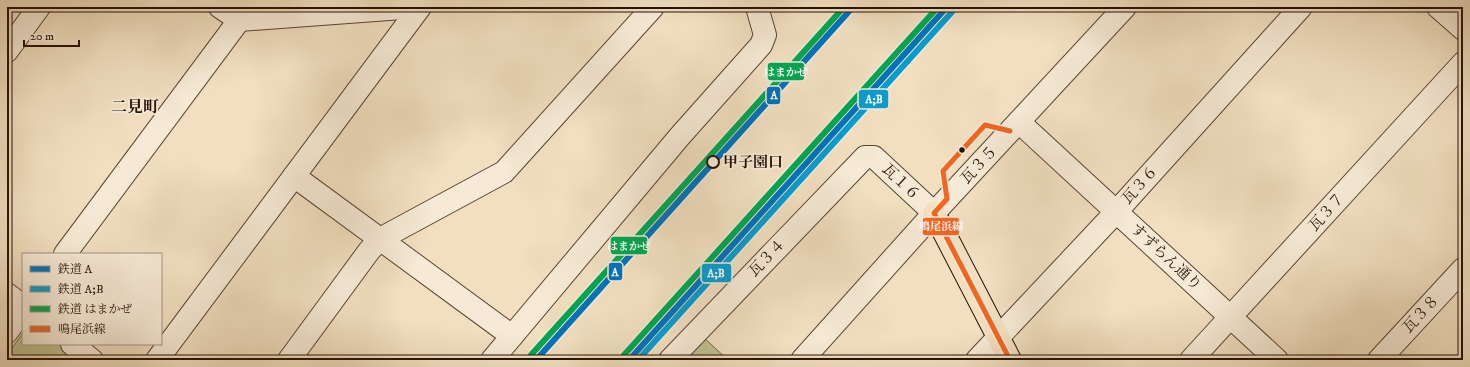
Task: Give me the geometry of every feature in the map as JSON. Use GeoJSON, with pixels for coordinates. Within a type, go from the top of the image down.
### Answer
{"type":"FeatureCollection","features":[{"type":"Feature","properties":{"kind":"main road"},"geometry":{"type":"LineString","coordinates":[[934,213],[1010,360]]}},
{"type":"Feature","properties":{"kind":"street"},"geometry":{"type":"LineString","coordinates":[[7,51],[39,7]]}},
{"type":"Feature","properties":{"kind":"street"},"geometry":{"type":"LineString","coordinates":[[220,7],[244,14],[416,7]]}},
{"type":"Feature","properties":{"kind":"street"},"geometry":{"type":"LineString","coordinates":[[157,360],[420,7]]}},
{"type":"Feature","properties":{"kind":"street"},"geometry":{"type":"LineString","coordinates":[[289,360],[369,251],[380,239],[504,172],[654,7]]}},
{"type":"Feature","properties":{"kind":"street"},"geometry":{"type":"LineString","coordinates":[[492,360],[680,136],[761,45],[765,35],[758,7]]}},
{"type":"Feature","properties":{"kind":"street","name":"瓦３５"},"geometry":{"type":"LineString","coordinates":[[802,360],[934,213],[1125,7]]}},
{"type":"Feature","properties":{"kind":"street","name":"瓦３６"},"geometry":{"type":"LineString","coordinates":[[977,360],[1116,212],[1301,7]]}},
{"type":"Feature","properties":{"kind":"street"},"geometry":{"type":"LineString","coordinates":[[1438,7],[1463,30]]}},
{"type":"Feature","properties":{"kind":"street"},"geometry":{"type":"LineString","coordinates":[[66,253],[244,14]]}},
{"type":"Feature","properties":{"kind":"street","name":"瓦３７"},"geometry":{"type":"LineString","coordinates":[[1191,360],[1463,63]]}},
{"type":"Feature","properties":{"kind":"street","name":"すずらん通り"},"geometry":{"type":"LineString","coordinates":[[1019,122],[1277,360]]}},
{"type":"Feature","properties":{"kind":"street","name":"瓦１６"},"geometry":{"type":"LineString","coordinates":[[865,157],[874,156],[934,213]]}},
{"type":"Feature","properties":{"kind":"street","name":"瓦３４"},"geometry":{"type":"LineString","coordinates":[[670,360],[865,157]]}},
{"type":"Feature","properties":{"kind":"street"},"geometry":{"type":"LineString","coordinates":[[294,176],[512,336]]}},
{"type":"Feature","properties":{"kind":"street","name":"瓦３８"},"geometry":{"type":"LineString","coordinates":[[1379,360],[1463,269]]}},
{"type":"Feature","properties":{"kind":"street"},"geometry":{"type":"LineString","coordinates":[[7,294],[22,305]]}},
{"type":"Feature","properties":{"kind":"street"},"geometry":{"type":"LineString","coordinates":[[7,332],[22,311]]}},
{"type":"Feature","properties":{"kind":"street"},"geometry":{"type":"LineString","coordinates":[[73,345],[92,360]]}},
{"type":"Feature","properties":{"kind":"green space"},"geometry":{"type":"Polygon","coordinates":[[[22,334],[22,345],[59,345],[79,360],[7,360],[7,355],[22,334]]]}},
{"type":"Feature","properties":{"kind":"green space"},"geometry":{"type":"Polygon","coordinates":[[[702,336],[728,360],[681,360],[702,336]]]}},
{"type":"Feature","properties":{"kind":"waterway"},"geometry":{"type":"LineString","coordinates":[[1459,7],[1463,10]]}},
{"type":"Feature","properties":{"kind":"rail line","name":"はまかぜ"},"geometry":{"type":"LineString","coordinates":[[531,355],[844,7]]}},
{"type":"Feature","properties":{"kind":"rail line","name":"A"},"geometry":{"type":"LineString","coordinates":[[536,360],[853,7]]}},
{"type":"Feature","properties":{"kind":"rail line","name":"はまかぜ"},"geometry":{"type":"LineString","coordinates":[[624,355],[938,7]]}},
{"type":"Feature","properties":{"kind":"rail line","name":"A"},"geometry":{"type":"LineString","coordinates":[[629,360],[947,7]]}},
{"type":"Feature","properties":{"kind":"rail line","name":"A;B"},"geometry":{"type":"LineString","coordinates":[[638,360],[952,12]]}},
{"type":"Feature","properties":{"kind":"transit line","name":"鳴尾浜線"},"geometry":{"type":"LineString","coordinates":[[1010,131],[985,125],[943,171],[947,199],[934,213],[1010,360]]}},
{"type":"Feature","properties":{"kind":"place","name":"甲子園口"},"geometry":{"type":"Point","coordinates":[713,162]}},
{"type":"Feature","properties":{"kind":"district","name":"二見町"},"geometry":{"type":"Point","coordinates":[135,107]}}]}
